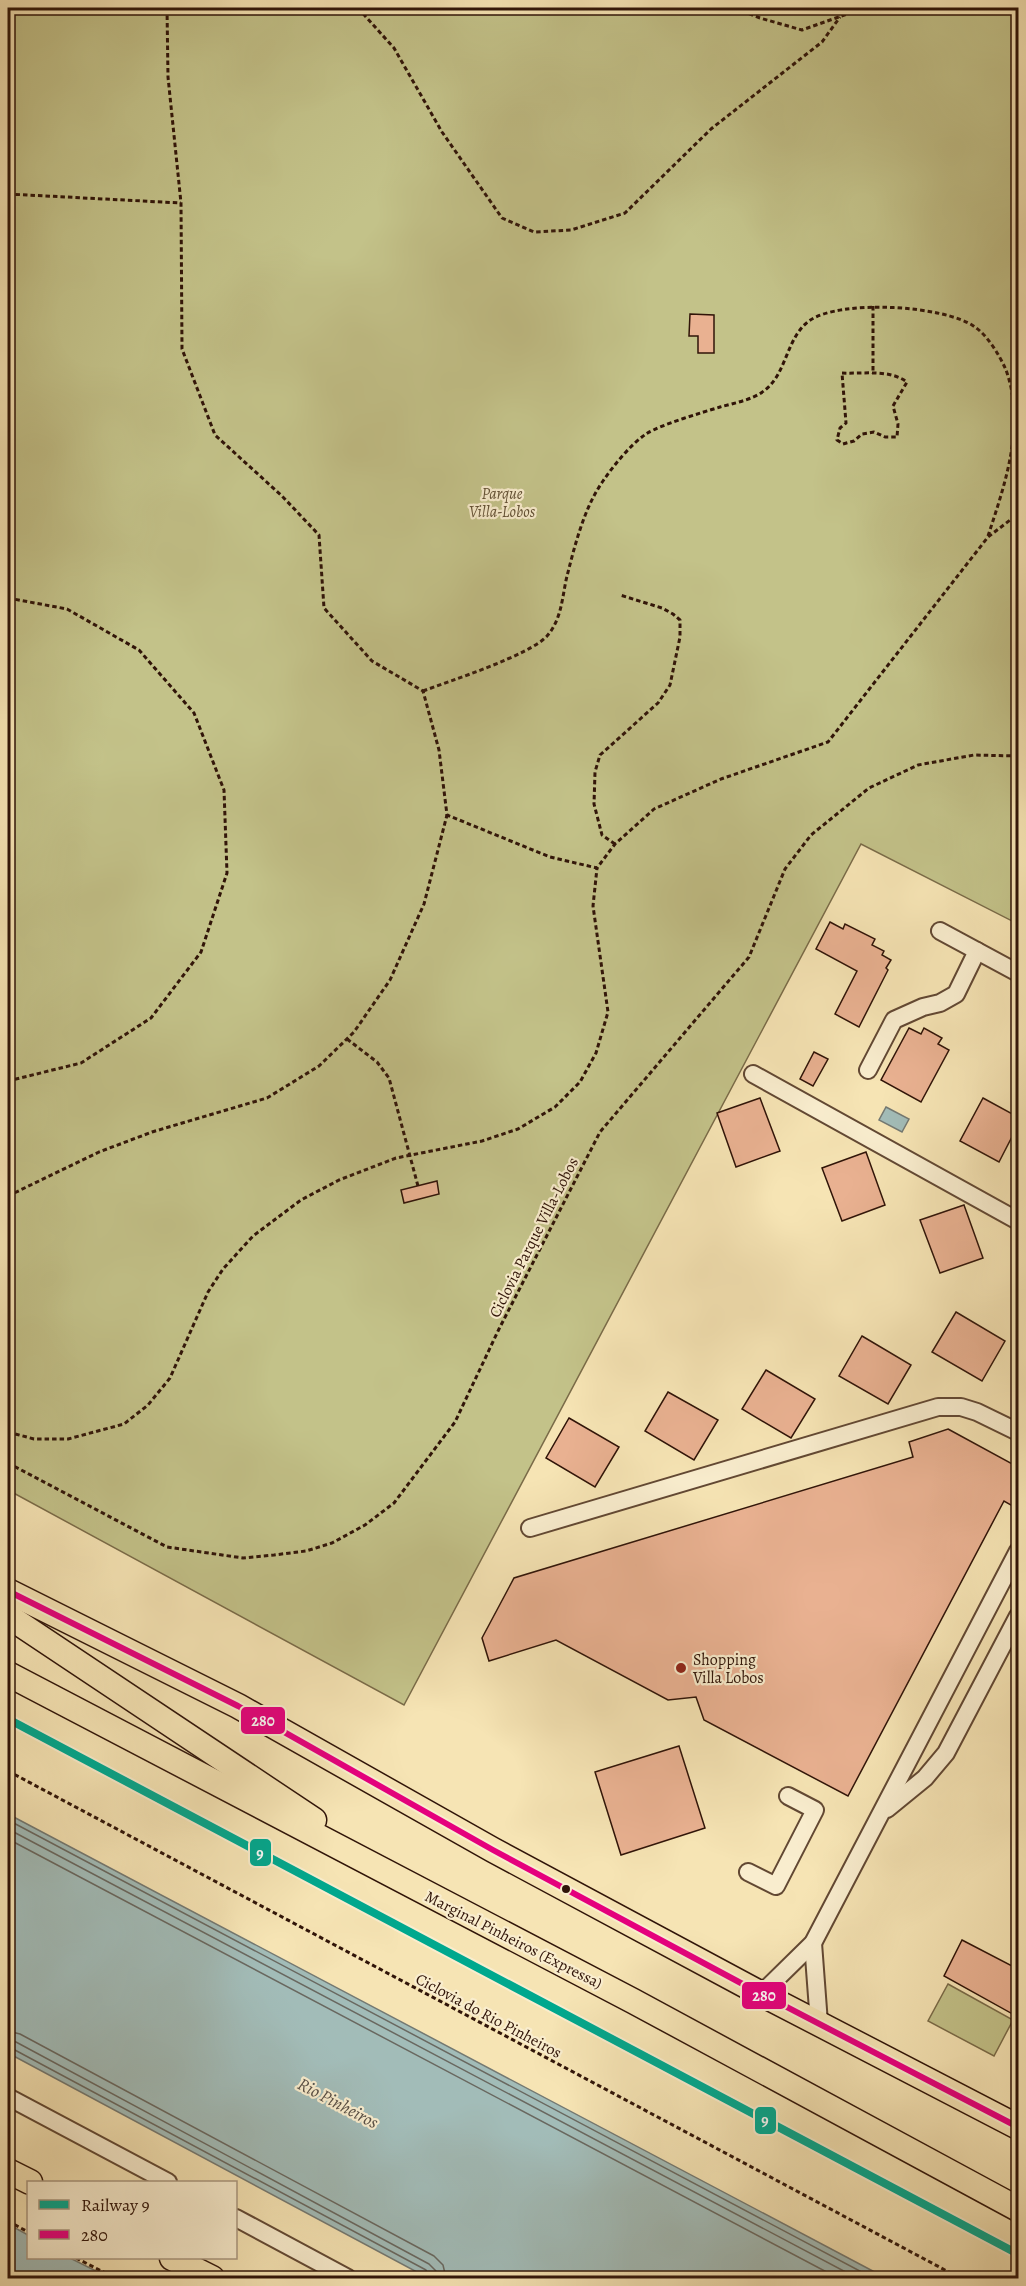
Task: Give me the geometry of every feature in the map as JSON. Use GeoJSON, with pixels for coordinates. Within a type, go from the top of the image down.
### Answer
{"type":"FeatureCollection","features":[{"type":"Feature","properties":{"kind":"highway"},"geometry":{"type":"LineString","coordinates":[[8,1591],[238,1706],[493,1850],[1018,2127]]}},
{"type":"Feature","properties":{"kind":"highway"},"geometry":{"type":"LineString","coordinates":[[8,1616],[284,1799],[386,1873]]}},
{"type":"Feature","properties":{"kind":"highway","name":"Marginal Pinheiros (Expressa)"},"geometry":{"type":"LineString","coordinates":[[8,1674],[633,2001],[1018,2209]]}},
{"type":"Feature","properties":{"kind":"highway"},"geometry":{"type":"LineString","coordinates":[[8,2171],[28,2181]]}},
{"type":"Feature","properties":{"kind":"highway"},"geometry":{"type":"LineString","coordinates":[[174,2259],[212,2278]]}},
{"type":"Feature","properties":{"kind":"street"},"geometry":{"type":"LineString","coordinates":[[940,931],[1018,973]]}},
{"type":"Feature","properties":{"kind":"street"},"geometry":{"type":"LineString","coordinates":[[868,1070],[894,1020],[923,1007],[940,1003],[956,994],[977,951]]}},
{"type":"Feature","properties":{"kind":"street"},"geometry":{"type":"LineString","coordinates":[[753,1074],[1018,1221]]}},
{"type":"Feature","properties":{"kind":"street"},"geometry":{"type":"LineString","coordinates":[[530,1528],[938,1407],[961,1407],[977,1412],[1018,1432]]}},
{"type":"Feature","properties":{"kind":"street"},"geometry":{"type":"LineString","coordinates":[[762,1993],[813,1943],[1018,1551]]}},
{"type":"Feature","properties":{"kind":"street"},"geometry":{"type":"LineString","coordinates":[[879,1815],[925,1778],[946,1753],[1018,1616]]}},
{"type":"Feature","properties":{"kind":"street"},"geometry":{"type":"LineString","coordinates":[[748,1872],[776,1886],[815,1810],[788,1796]]}},
{"type":"Feature","properties":{"kind":"street"},"geometry":{"type":"LineString","coordinates":[[813,1943],[819,2023]]}},
{"type":"Feature","properties":{"kind":"street"},"geometry":{"type":"LineString","coordinates":[[8,2097],[166,2181]]}},
{"type":"Feature","properties":{"kind":"street"},"geometry":{"type":"LineString","coordinates":[[237,2219],[348,2278]]}},
{"type":"Feature","properties":{"kind":"path"},"geometry":{"type":"LineString","coordinates":[[8,1196],[99,1152],[152,1132],[267,1098],[320,1066],[354,1032],[390,980],[424,904],[447,815],[439,750],[423,692],[372,661],[324,608],[319,536],[282,496],[215,435],[182,349],[181,203],[168,77],[167,8]]}},
{"type":"Feature","properties":{"kind":"path"},"geometry":{"type":"LineString","coordinates":[[358,8],[394,48],[442,132],[502,218],[534,232],[571,230],[625,213],[711,129],[822,42],[840,17]]}},
{"type":"Feature","properties":{"kind":"path"},"geometry":{"type":"LineString","coordinates":[[735,8],[802,30],[864,8]]}},
{"type":"Feature","properties":{"kind":"path"},"geometry":{"type":"LineString","coordinates":[[8,194],[181,203]]}},
{"type":"Feature","properties":{"kind":"path"},"geometry":{"type":"LineString","coordinates":[[423,692],[529,649],[547,636],[559,616],[567,576],[585,517],[602,482],[623,455],[647,434],[696,414],[751,398],[766,390],[779,373],[794,337],[810,320],[834,311],[873,306],[942,314],[974,326],[988,340],[1004,364],[1011,383],[1016,435],[1008,473],[988,537]]}},
{"type":"Feature","properties":{"kind":"path"},"geometry":{"type":"LineString","coordinates":[[873,306],[873,374]]}},
{"type":"Feature","properties":{"kind":"path"},"geometry":{"type":"LineString","coordinates":[[842,373],[873,374],[889,374],[907,382],[893,406],[898,424],[897,438],[885,438],[874,432],[862,434],[854,441],[843,444],[837,440],[840,428],[846,423],[842,373]]}},
{"type":"Feature","properties":{"kind":"path"},"geometry":{"type":"LineString","coordinates":[[8,1432],[34,1439],[68,1439],[124,1424],[148,1405],[170,1378],[208,1292],[223,1269],[253,1236],[301,1200],[339,1180],[396,1158],[482,1141],[518,1129],[555,1107],[580,1082],[596,1053],[608,1012],[593,906],[597,868],[615,844],[654,809],[721,779],[828,742],[988,537],[1018,514]]}},
{"type":"Feature","properties":{"kind":"path"},"geometry":{"type":"LineString","coordinates":[[615,844],[602,835],[594,804],[596,772],[600,756],[658,703],[670,685],[680,637],[680,620],[673,614],[662,608],[620,595]]}},
{"type":"Feature","properties":{"kind":"path"},"geometry":{"type":"LineString","coordinates":[[8,598],[67,609],[139,650],[194,713],[224,790],[226,873],[201,952],[151,1018],[81,1063],[8,1081]]}},
{"type":"Feature","properties":{"kind":"path","name":"Ciclovia Parque Villa-Lobos"},"geometry":{"type":"LineString","coordinates":[[8,1463],[167,1547],[243,1558],[274,1555],[306,1551],[332,1543],[365,1525],[394,1503],[455,1422],[499,1329],[600,1132],[749,957],[785,869],[811,835],[869,788],[918,765],[974,755],[1018,756]]}},
{"type":"Feature","properties":{"kind":"path"},"geometry":{"type":"LineString","coordinates":[[447,815],[550,857],[597,868]]}},
{"type":"Feature","properties":{"kind":"path"},"geometry":{"type":"LineString","coordinates":[[347,1039],[377,1062],[389,1078],[418,1186]]}},
{"type":"Feature","properties":{"kind":"path","name":"Ciclovia do Rio Pinheiros"},"geometry":{"type":"LineString","coordinates":[[8,1771],[960,2278]]}},
{"type":"Feature","properties":{"kind":"path"},"geometry":{"type":"LineString","coordinates":[[8,2221],[27,2231]]}},
{"type":"Feature","properties":{"kind":"path"},"geometry":{"type":"LineString","coordinates":[[78,2259],[115,2278]]}},
{"type":"Feature","properties":{"kind":"green space","name":"Parque Villa-Lobos"},"geometry":{"type":"Polygon","coordinates":[[[8,8],[1018,8],[1018,924],[861,844],[404,1705],[8,1490],[8,8]]]}},
{"type":"Feature","properties":{"kind":"green space"},"geometry":{"type":"Polygon","coordinates":[[[948,1984],[1013,2020],[994,2056],[928,2021],[948,1984]]]}},
{"type":"Feature","properties":{"kind":"water"},"geometry":{"type":"Polygon","coordinates":[[[886,1107],[909,1119],[902,1132],[879,1120],[886,1107]]]}},
{"type":"Feature","properties":{"kind":"water","name":"Rio Pinheiros"},"geometry":{"type":"Polygon","coordinates":[[[8,1814],[886,2278],[428,2278],[8,2053],[8,1814]]]}},
{"type":"Feature","properties":{"kind":"water"},"geometry":{"type":"Polygon","coordinates":[[[8,2224],[27,2234],[27,2259],[72,2259],[110,2278],[8,2278],[8,2224]]]}},
{"type":"Feature","properties":{"kind":"building"},"geometry":{"type":"Polygon","coordinates":[[[690,314],[714,315],[714,353],[698,353],[698,336],[689,336],[690,314]]]}},
{"type":"Feature","properties":{"kind":"building"},"geometry":{"type":"Polygon","coordinates":[[[830,922],[843,929],[845,924],[875,939],[872,945],[884,951],[882,955],[891,960],[859,1027],[835,1014],[857,971],[816,949],[830,922]]]}},
{"type":"Feature","properties":{"kind":"building"},"geometry":{"type":"Polygon","coordinates":[[[909,1028],[921,1034],[924,1028],[942,1038],[938,1044],[949,1050],[921,1102],[881,1080],[909,1028]]]}},
{"type":"Feature","properties":{"kind":"building"},"geometry":{"type":"Polygon","coordinates":[[[814,1052],[828,1059],[813,1086],[800,1079],[814,1052]]]}},
{"type":"Feature","properties":{"kind":"building"},"geometry":{"type":"Polygon","coordinates":[[[760,1098],[780,1151],[736,1167],[717,1113],[760,1098]]]}},
{"type":"Feature","properties":{"kind":"building"},"geometry":{"type":"Polygon","coordinates":[[[983,1098],[1018,1117],[1018,1125],[999,1162],[960,1141],[983,1098]]]}},
{"type":"Feature","properties":{"kind":"building"},"geometry":{"type":"Polygon","coordinates":[[[866,1152],[885,1205],[842,1221],[822,1168],[866,1152]]]}},
{"type":"Feature","properties":{"kind":"building"},"geometry":{"type":"Polygon","coordinates":[[[437,1181],[439,1194],[404,1203],[401,1190],[437,1181]]]}},
{"type":"Feature","properties":{"kind":"building"},"geometry":{"type":"Polygon","coordinates":[[[964,1205],[983,1258],[940,1273],[920,1220],[964,1205]]]}},
{"type":"Feature","properties":{"kind":"building"},"geometry":{"type":"Polygon","coordinates":[[[956,1312],[1005,1341],[982,1381],[932,1352],[956,1312]]]}},
{"type":"Feature","properties":{"kind":"building"},"geometry":{"type":"Polygon","coordinates":[[[862,1336],[911,1365],[888,1404],[839,1376],[862,1336]]]}},
{"type":"Feature","properties":{"kind":"building"},"geometry":{"type":"Polygon","coordinates":[[[766,1370],[815,1399],[791,1438],[742,1409],[766,1370]]]}},
{"type":"Feature","properties":{"kind":"building"},"geometry":{"type":"Polygon","coordinates":[[[668,1392],[718,1420],[694,1460],[645,1431],[668,1392]]]}},
{"type":"Feature","properties":{"kind":"building"},"geometry":{"type":"Polygon","coordinates":[[[569,1418],[619,1447],[595,1487],[546,1458],[569,1418]]]}},
{"type":"Feature","properties":{"kind":"building"},"geometry":{"type":"Polygon","coordinates":[[[948,1429],[1018,1467],[1018,1509],[1004,1501],[848,1796],[704,1720],[696,1697],[668,1700],[556,1640],[489,1661],[482,1638],[514,1578],[913,1457],[909,1442],[948,1429]]]}},
{"type":"Feature","properties":{"kind":"building"},"geometry":{"type":"Polygon","coordinates":[[[679,1746],[705,1828],[621,1855],[595,1772],[679,1746]]]}},
{"type":"Feature","properties":{"kind":"building"},"geometry":{"type":"Polygon","coordinates":[[[962,1940],[1018,1969],[1018,2017],[944,1976],[962,1940]]]}},
{"type":"Feature","properties":{"kind":"rail line","name":"9"},"geometry":{"type":"LineString","coordinates":[[8,1719],[1018,2254]]}},
{"type":"Feature","properties":{"kind":"transit line","name":"280"},"geometry":{"type":"LineString","coordinates":[[8,1591],[238,1706],[493,1850],[752,1989],[1018,2127]]}},
{"type":"Feature","properties":{"kind":"place","name":"Shopping Villa Lobos"},"geometry":{"type":"Point","coordinates":[681,1668]}}]}
